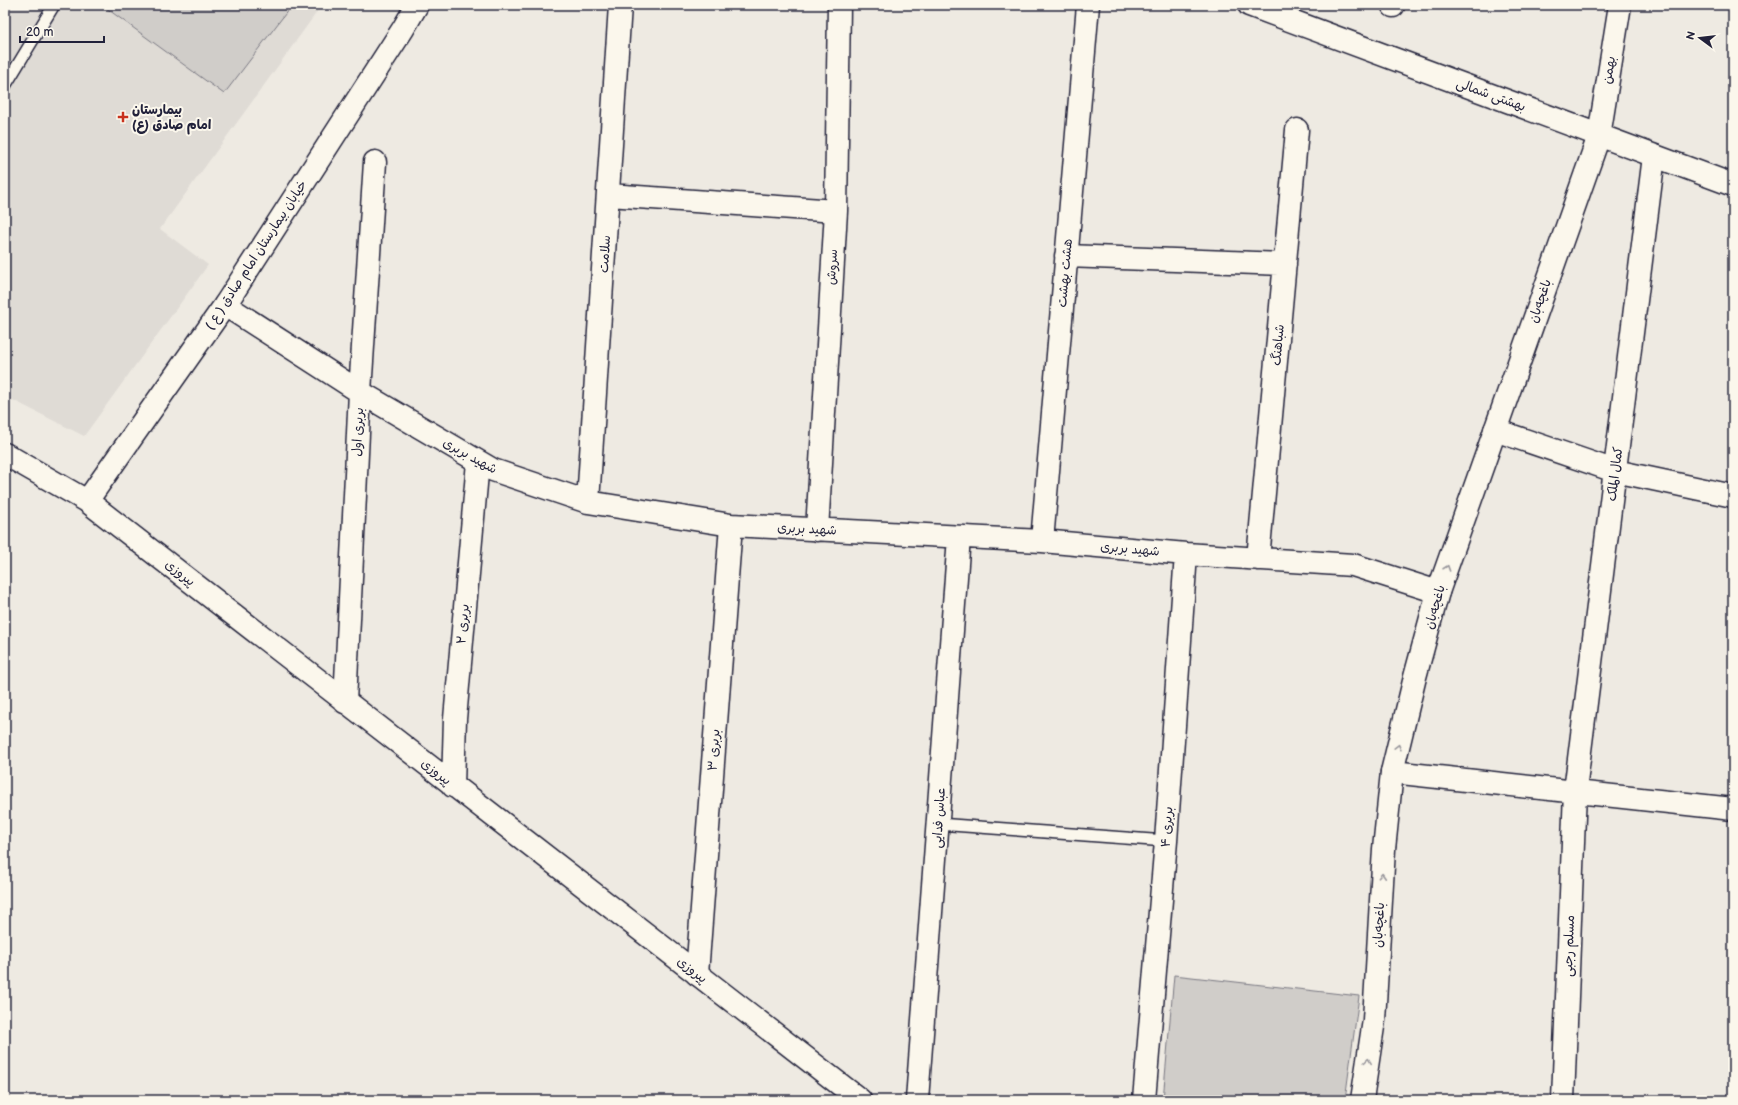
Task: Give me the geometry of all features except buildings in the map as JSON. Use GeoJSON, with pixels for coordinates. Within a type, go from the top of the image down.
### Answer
{"type":"FeatureCollection","features":[{"type":"Feature","properties":{"kind":"street","name":"خیابان بیمارستان امام صادق ( ع )"},"geometry":{"type":"LineString","coordinates":[[88,501],[225,305],[417,5]]}},
{"type":"Feature","properties":{"kind":"street"},"geometry":{"type":"LineString","coordinates":[[403,29],[428,5]]}},
{"type":"Feature","properties":{"kind":"street","name":"سلامت"},"geometry":{"type":"LineString","coordinates":[[588,502],[609,195],[620,5]]}},
{"type":"Feature","properties":{"kind":"street","name":"سروش"},"geometry":{"type":"LineString","coordinates":[[817,530],[836,211],[839,5]]}},
{"type":"Feature","properties":{"kind":"street","name":"هشت بهشت"},"geometry":{"type":"LineString","coordinates":[[1042,541],[1088,5]]}},
{"type":"Feature","properties":{"kind":"street","name":"بهشتی شمالی"},"geometry":{"type":"LineString","coordinates":[[1249,5],[1733,185]]}},
{"type":"Feature","properties":{"kind":"street","name":"بهمن"},"geometry":{"type":"LineString","coordinates":[[1599,136],[1620,5]]}},
{"type":"Feature","properties":{"kind":"street","name":"شباهنگ"},"geometry":{"type":"LineString","coordinates":[[1258,559],[1297,130]]}},
{"type":"Feature","properties":{"kind":"street","name":"باغچه‌بان"},"geometry":{"type":"LineString","coordinates":[[1362,1100],[1374,1020],[1384,850],[1392,772],[1438,592],[1599,136]]}},
{"type":"Feature","properties":{"kind":"street","name":"کمال الملک"},"geometry":{"type":"LineString","coordinates":[[1576,791],[1654,156]]}},
{"type":"Feature","properties":{"kind":"street","name":"بربری اول"},"geometry":{"type":"LineString","coordinates":[[345,702],[360,392],[375,162]]}},
{"type":"Feature","properties":{"kind":"street"},"geometry":{"type":"LineString","coordinates":[[609,195],[836,211]]}},
{"type":"Feature","properties":{"kind":"street"},"geometry":{"type":"LineString","coordinates":[[1066,256],[1285,264]]}},
{"type":"Feature","properties":{"kind":"street","name":"شهید بربری"},"geometry":{"type":"LineString","coordinates":[[225,305],[360,392],[492,470],[588,502],[731,525],[1042,541],[1186,554],[1353,565],[1438,592]]}},
{"type":"Feature","properties":{"kind":"street"},"geometry":{"type":"LineString","coordinates":[[1495,430],[1615,471],[1733,496]]}},
{"type":"Feature","properties":{"kind":"street","name":"پیروزی"},"geometry":{"type":"LineString","coordinates":[[5,454],[88,501],[453,786],[860,1100]]}},
{"type":"Feature","properties":{"kind":"street","name":"بربری ۲"},"geometry":{"type":"LineString","coordinates":[[453,786],[455,719],[478,462]]}},
{"type":"Feature","properties":{"kind":"street","name":"بربری ۳"},"geometry":{"type":"LineString","coordinates":[[697,974],[731,525]]}},
{"type":"Feature","properties":{"kind":"street","name":"عباس فدایی"},"geometry":{"type":"LineString","coordinates":[[917,1100],[959,537]]}},
{"type":"Feature","properties":{"kind":"street","name":"بربری ۴"},"geometry":{"type":"LineString","coordinates":[[1144,1100],[1166,841],[1186,554]]}},
{"type":"Feature","properties":{"kind":"street"},"geometry":{"type":"LineString","coordinates":[[1392,772],[1733,808]]}},
{"type":"Feature","properties":{"kind":"street","name":"مسلم رجبی"},"geometry":{"type":"LineString","coordinates":[[1563,1100],[1576,791]]}},
{"type":"Feature","properties":{"kind":"lane"},"geometry":{"type":"LineString","coordinates":[[5,86],[54,5]]}},
{"type":"Feature","properties":{"kind":"lane"},"geometry":{"type":"LineString","coordinates":[[938,824],[1166,841]]}},
{"type":"Feature","properties":{"kind":"shaded area","name":"بیمارستان امام صادق (ع)"},"geometry":{"type":"Polygon","coordinates":[[[5,5],[322,5],[160,229],[208,265],[84,436],[5,396],[5,5]]]}},
{"type":"Feature","properties":{"kind":"shaded area"},"geometry":{"type":"Polygon","coordinates":[[[102,5],[292,5],[224,94],[102,5]]]}},
{"type":"Feature","properties":{"kind":"shaded area"},"geometry":{"type":"Polygon","coordinates":[[[1174,975],[1359,996],[1345,1100],[1163,1100],[1174,975]]]}},
{"type":"Feature","properties":{"kind":"place","name":"بیمارستان امام صادق (ع)"},"geometry":{"type":"Point","coordinates":[123,117]}}]}
